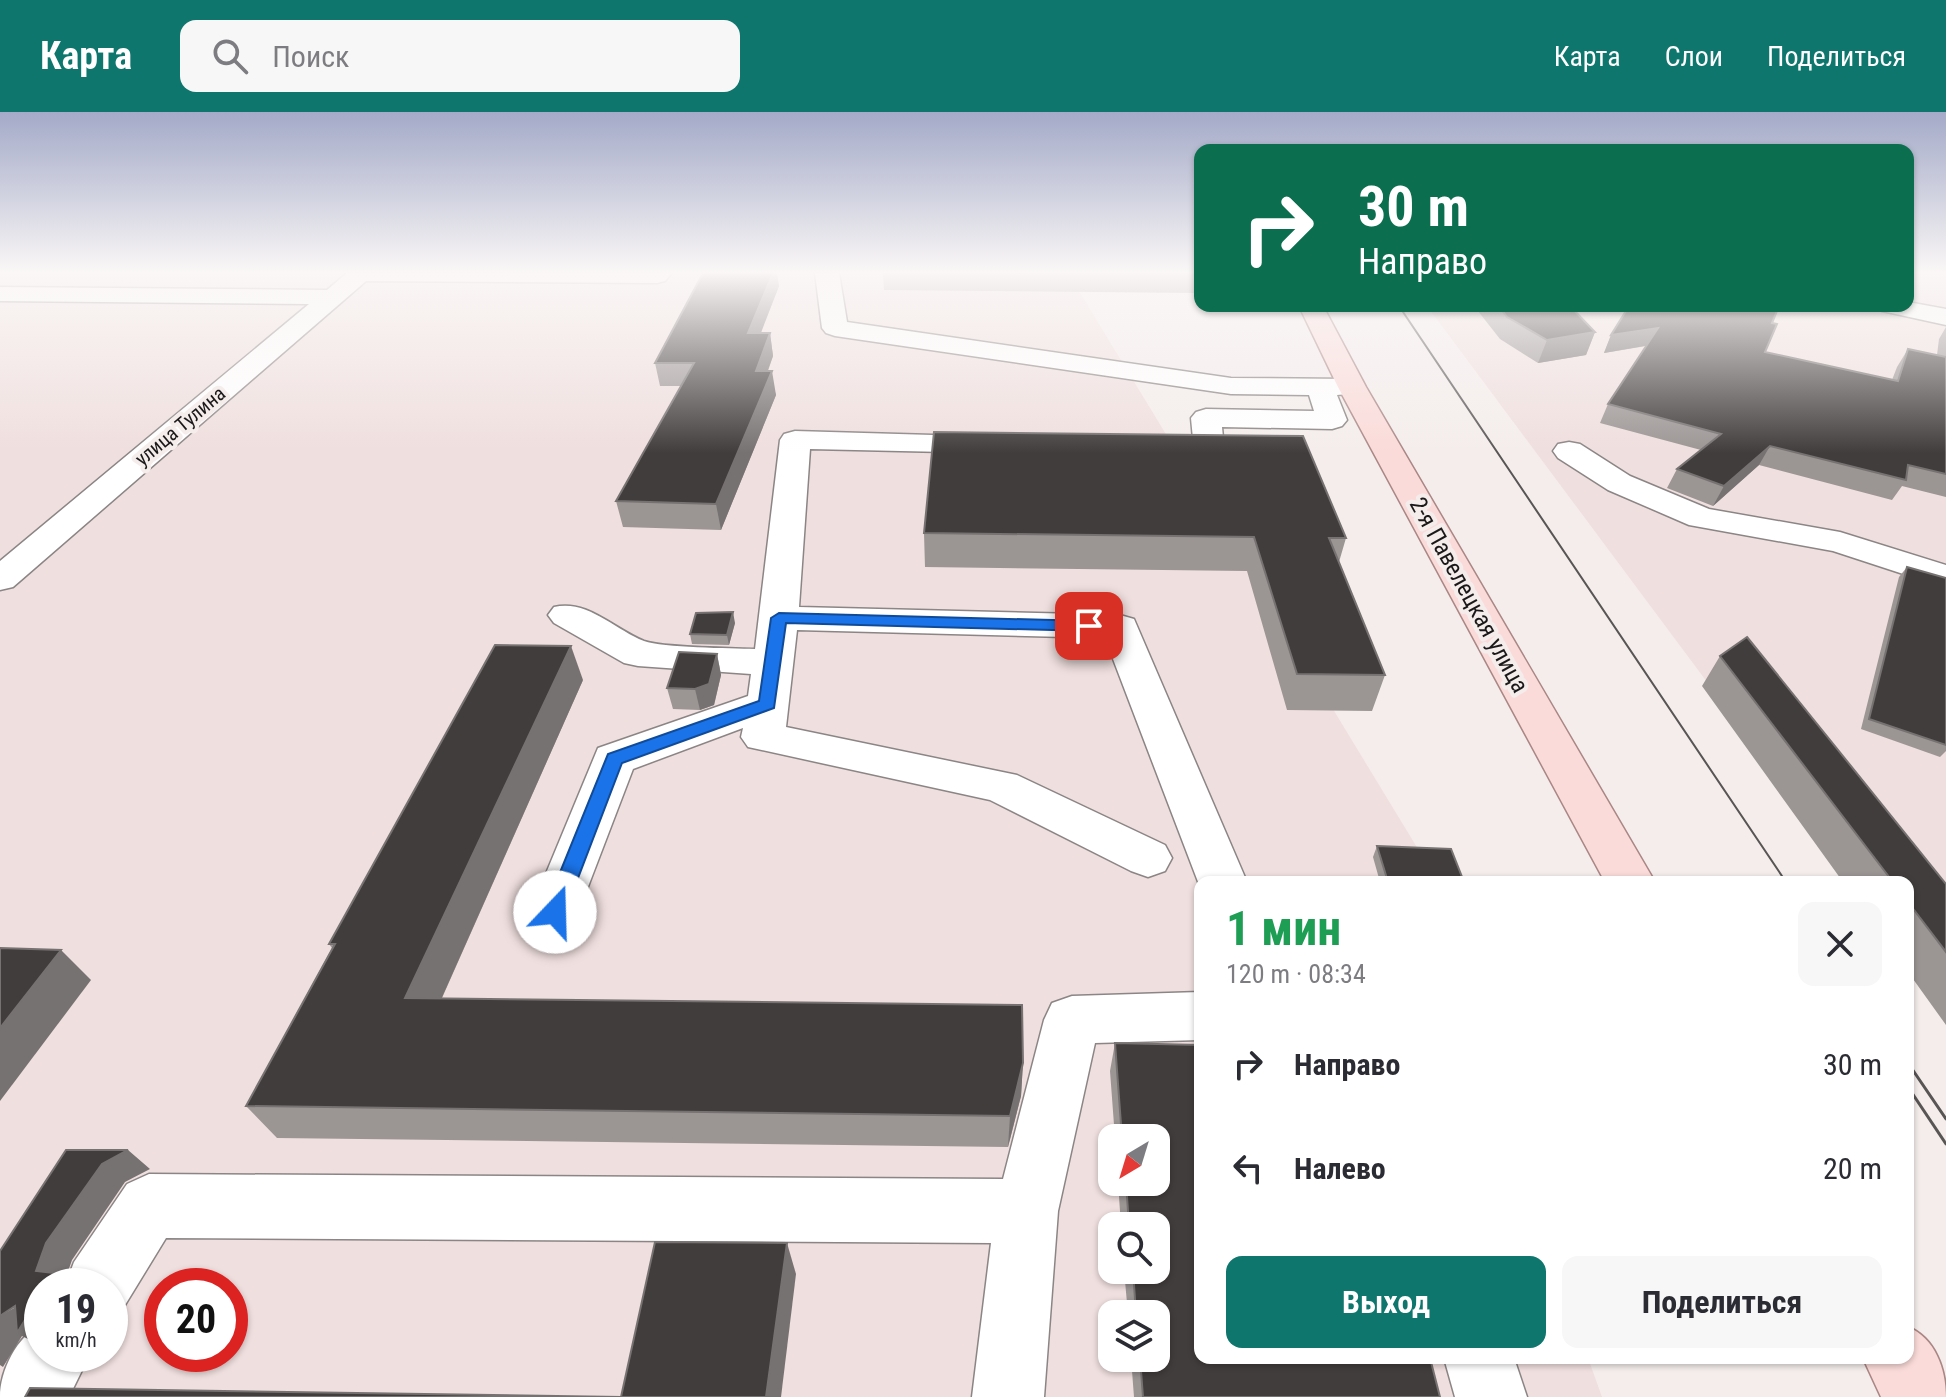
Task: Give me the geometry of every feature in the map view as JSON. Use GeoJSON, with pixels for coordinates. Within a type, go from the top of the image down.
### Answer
{"type":"FeatureCollection","features":[{"type":"Feature","properties":{"kind":"main road","name":"2-я Павелецкая улица"},"geometry":{"type":"LineString","coordinates":[[1319,333],[1336,387],[1626,876]]}},
{"type":"Feature","properties":{"kind":"main road"},"geometry":{"type":"LineString","coordinates":[[1901,1364],[1920,1397]]}},
{"type":"Feature","properties":{"kind":"street","name":"улица Тулина"},"geometry":{"type":"LineString","coordinates":[[0,579],[290,333]]}},
{"type":"Feature","properties":{"kind":"street"},"geometry":{"type":"LineString","coordinates":[[869,333],[1231,386],[1336,387],[1332,420],[1206,418],[1209,449],[1129,447]]}},
{"type":"Feature","properties":{"kind":"street"},"geometry":{"type":"LineString","coordinates":[[1018,445],[795,440],[779,618],[763,737],[1001,786],[1148,858]]}},
{"type":"Feature","properties":{"kind":"street"},"geometry":{"type":"LineString","coordinates":[[1569,451],[1619,483],[1701,518],[1840,542],[1946,577]]}},
{"type":"Feature","properties":{"kind":"street"},"geometry":{"type":"LineString","coordinates":[[567,615],[638,654],[770,684]]}},
{"type":"Feature","properties":{"kind":"street"},"geometry":{"type":"LineString","coordinates":[[779,618],[1120,627],[1220,876]]}},
{"type":"Feature","properties":{"kind":"street"},"geometry":{"type":"LineString","coordinates":[[555,912],[614,759],[770,684]]}},
{"type":"Feature","properties":{"kind":"street"},"geometry":{"type":"LineString","coordinates":[[1008,1397],[1026,1211],[1072,1020],[1194,1016]]}},
{"type":"Feature","properties":{"kind":"street"},"geometry":{"type":"LineString","coordinates":[[109,1268],[149,1206],[1026,1211]]}},
{"type":"Feature","properties":{"kind":"street"},"geometry":{"type":"LineString","coordinates":[[1481,1364],[1491,1397]]}},
{"type":"Feature","properties":{"kind":"street"},"geometry":{"type":"LineString","coordinates":[[28,1397],[44,1372]]}},
{"type":"Feature","properties":{"kind":"shaded area"},"geometry":{"type":"Polygon","coordinates":[[[0,333],[1104,333],[1434,876],[1194,876],[1194,1364],[1590,1364],[1602,1397],[0,1397],[0,333]]]}},
{"type":"Feature","properties":{"kind":"shaded area"},"geometry":{"type":"Polygon","coordinates":[[[1447,333],[1946,333],[1946,1002],[1914,901],[1914,876],[1852,876],[1447,333]]]}},
{"type":"Feature","properties":{"kind":"building"},"geometry":{"type":"Polygon","coordinates":[[[671,333],[770,333],[756,371],[772,371],[716,504],[616,501],[694,363],[655,363],[671,333]]]}},
{"type":"Feature","properties":{"kind":"building"},"geometry":{"type":"Polygon","coordinates":[[[1535,333],[1589,333],[1547,340],[1535,333]]]}},
{"type":"Feature","properties":{"kind":"building"},"geometry":{"type":"Polygon","coordinates":[[[1655,333],[1773,333],[1765,352],[1898,381],[1908,349],[1946,357],[1946,474],[1908,465],[1906,480],[1770,446],[1724,486],[1677,469],[1721,434],[1608,404],[1655,333]]]}},
{"type":"Feature","properties":{"kind":"building"},"geometry":{"type":"Polygon","coordinates":[[[934,432],[1303,436],[1346,538],[1329,538],[1385,675],[1297,674],[1254,537],[924,533],[934,432]]]}},
{"type":"Feature","properties":{"kind":"building"},"geometry":{"type":"Polygon","coordinates":[[[1907,567],[1946,578],[1946,745],[1869,719],[1907,567]]]}},
{"type":"Feature","properties":{"kind":"building"},"geometry":{"type":"Polygon","coordinates":[[[733,612],[727,635],[690,634],[696,613],[733,612]]]}},
{"type":"Feature","properties":{"kind":"building"},"geometry":{"type":"Polygon","coordinates":[[[1747,637],[1946,884],[1946,952],[1914,910],[1914,876],[1888,876],[1720,656],[1747,637]]]}},
{"type":"Feature","properties":{"kind":"building"},"geometry":{"type":"Polygon","coordinates":[[[495,645],[571,646],[405,998],[1022,1005],[1023,1063],[1010,1116],[246,1106],[335,944],[329,944],[495,645]]]}},
{"type":"Feature","properties":{"kind":"building"},"geometry":{"type":"Polygon","coordinates":[[[679,652],[717,654],[709,684],[695,689],[667,688],[679,652]]]}},
{"type":"Feature","properties":{"kind":"building"},"geometry":{"type":"Polygon","coordinates":[[[1377,846],[1451,849],[1462,876],[1386,876],[1377,846]]]}},
{"type":"Feature","properties":{"kind":"building"},"geometry":{"type":"Polygon","coordinates":[[[0,948],[61,950],[0,1028],[0,948]]]}},
{"type":"Feature","properties":{"kind":"building"},"geometry":{"type":"Polygon","coordinates":[[[1115,1043],[1194,1045],[1194,1364],[1432,1364],[1440,1397],[1143,1397],[1141,1372],[1170,1372],[1170,1300],[1135,1300],[1134,1284],[1170,1284],[1170,1212],[1128,1212],[1127,1196],[1170,1196],[1170,1124],[1121,1124],[1115,1043]]]}},
{"type":"Feature","properties":{"kind":"building"},"geometry":{"type":"Polygon","coordinates":[[[66,1150],[128,1150],[102,1164],[46,1243],[37,1268],[24,1268],[24,1322],[17,1333],[15,1306],[0,1316],[0,1251],[66,1150]]]}},
{"type":"Feature","properties":{"kind":"building"},"geometry":{"type":"Polygon","coordinates":[[[655,1242],[787,1243],[766,1397],[621,1397],[655,1242]]]}},
{"type":"Feature","properties":{"kind":"building"},"geometry":{"type":"Polygon","coordinates":[[[30,1388],[621,1397],[25,1397],[30,1388]]]}},
{"type":"Feature","properties":{"kind":"tram line"},"geometry":{"type":"LineString","coordinates":[[1417,333],[1782,876]]}},
{"type":"Feature","properties":{"kind":"tram line"},"geometry":{"type":"LineString","coordinates":[[1914,1072],[1946,1119]]}},
{"type":"Feature","properties":{"kind":"tram line"},"geometry":{"type":"LineString","coordinates":[[1914,1096],[1946,1144]]}},
{"type":"Feature","properties":{"kind":"route"},"geometry":{"type":"LineString","coordinates":[[555,912],[614,759],[768,704],[779,618],[1089,626]]}}]}
